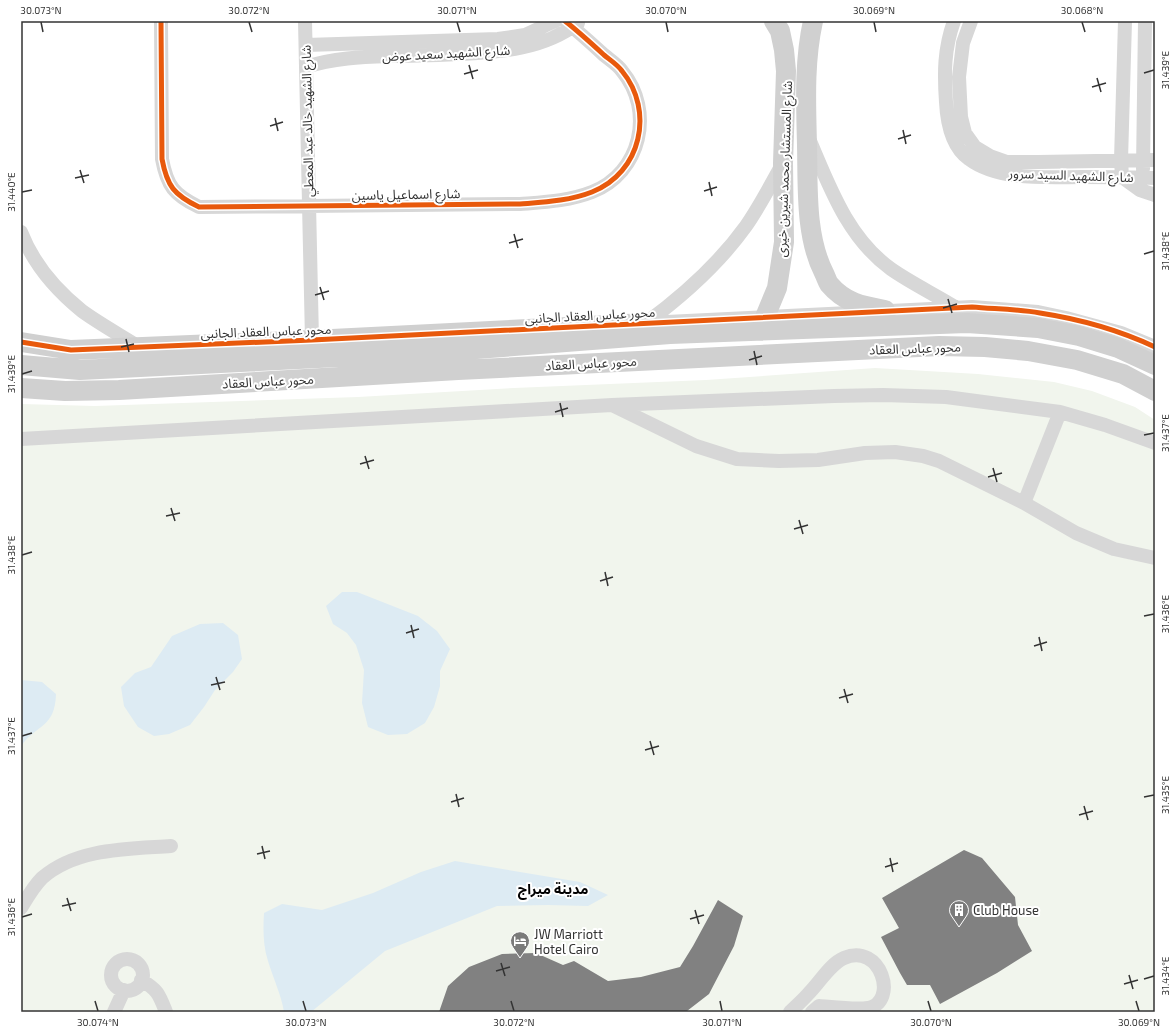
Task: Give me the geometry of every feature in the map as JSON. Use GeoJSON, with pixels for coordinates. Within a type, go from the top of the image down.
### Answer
{"type":"FeatureCollection","features":[{"type":"Feature","properties":{"kind":"main road","name":"شارع المستشار محمد شيرين خيرى"},"geometry":{"type":"LineString","coordinates":[[765,317],[777,288],[784,242],[783,163],[786,71],[780,31],[774,21]]}},
{"type":"Feature","properties":{"kind":"main road","name":"شارع المستشار محمد شيرين خيرى"},"geometry":{"type":"LineString","coordinates":[[813,21],[806,63],[808,198],[812,239],[818,262],[829,283],[845,299],[886,318]]}},
{"type":"Feature","properties":{"kind":"main road","name":"محور عباس العقاد"},"geometry":{"type":"LineString","coordinates":[[21,388],[65,391],[119,390],[414,372],[459,360],[670,334],[704,326],[886,318],[1038,328],[1079,336],[1118,348],[1155,365]]}},
{"type":"Feature","properties":{"kind":"main road","name":"محور عباس العقاد الجانبى"},"geometry":{"type":"LineString","coordinates":[[21,342],[71,350],[139,347],[236,353],[312,340],[646,323]]}},
{"type":"Feature","properties":{"kind":"main road","name":"محور عباس العقاد"},"geometry":{"type":"LineString","coordinates":[[21,365],[80,370],[236,353],[402,354],[459,360],[907,347],[985,347],[1028,351],[1077,360],[1123,374],[1155,391]]}},
{"type":"Feature","properties":{"kind":"main road"},"geometry":{"type":"LineString","coordinates":[[402,354],[406,360],[416,365],[414,372]]}},
{"type":"Feature","properties":{"kind":"street","name":"شارع اسماعيل ياسين"},"geometry":{"type":"LineString","coordinates":[[161,21],[162,159],[165,175],[173,189],[184,200],[199,207],[520,204],[559,201],[594,192],[611,181],[626,166],[636,148],[640,128],[640,107],[633,88],[622,70],[573,23]]}},
{"type":"Feature","properties":{"kind":"street","name":"شارع الشهيد خالد عبد المعطي"},"geometry":{"type":"LineString","coordinates":[[305,21],[312,340]]}},
{"type":"Feature","properties":{"kind":"street","name":"شارع الشهيد سعيد عوض"},"geometry":{"type":"LineString","coordinates":[[306,45],[498,39],[524,35],[555,21]]}},
{"type":"Feature","properties":{"kind":"street","name":"شارع الشهيد السيد سرور"},"geometry":{"type":"LineString","coordinates":[[954,21],[948,38],[945,55],[944,82],[947,121],[954,142],[968,159],[986,169],[1007,174],[1044,177],[1149,178]]}},
{"type":"Feature","properties":{"kind":"street","name":"شارع الشهيد السيد سرور"},"geometry":{"type":"LineString","coordinates":[[971,21],[963,43],[959,77],[961,117],[965,133],[975,146],[990,156],[1007,162],[1149,160]]}},
{"type":"Feature","properties":{"kind":"street"},"geometry":{"type":"LineString","coordinates":[[1125,21],[1121,160],[1122,177],[1140,190],[1155,195]]}},
{"type":"Feature","properties":{"kind":"street"},"geometry":{"type":"LineString","coordinates":[[1145,21],[1149,178]]}},
{"type":"Feature","properties":{"kind":"street","name":"شارع الشهيد سعيد عوض"},"geometry":{"type":"LineString","coordinates":[[306,67],[315,64],[355,58],[497,53],[522,48],[548,40],[573,23]]}},
{"type":"Feature","properties":{"kind":"street"},"geometry":{"type":"LineString","coordinates":[[807,134],[846,221],[859,239],[891,269],[955,307]]}},
{"type":"Feature","properties":{"kind":"street"},"geometry":{"type":"LineString","coordinates":[[646,323],[696,283],[725,253],[746,225],[783,163]]}},
{"type":"Feature","properties":{"kind":"street"},"geometry":{"type":"LineString","coordinates":[[21,232],[26,245],[42,269],[61,292],[83,311],[139,347]]}},
{"type":"Feature","properties":{"kind":"street","name":"محور عباس العقاد الجانبى"},"geometry":{"type":"LineString","coordinates":[[646,323],[704,326],[765,317],[886,318],[955,307],[972,307],[1038,312],[1066,318],[1121,333],[1155,347]]}},
{"type":"Feature","properties":{"kind":"street"},"geometry":{"type":"LineString","coordinates":[[21,439],[612,405],[883,395],[946,397],[1060,412],[1105,425],[1155,443]]}},
{"type":"Feature","properties":{"kind":"street"},"geometry":{"type":"LineString","coordinates":[[612,405],[696,446],[737,459],[779,461],[818,460],[865,453],[895,452],[939,460],[1024,503],[1076,532],[1114,549],[1155,558]]}},
{"type":"Feature","properties":{"kind":"street"},"geometry":{"type":"LineString","coordinates":[[1024,503],[1060,412]]}},
{"type":"Feature","properties":{"kind":"street"},"geometry":{"type":"LineString","coordinates":[[21,908],[30,893],[42,878],[59,867],[79,858],[112,850],[171,846]]}},
{"type":"Feature","properties":{"kind":"street"},"geometry":{"type":"LineString","coordinates":[[790,1012],[833,966],[842,959],[853,955],[862,955],[870,958],[877,965],[884,981],[884,989],[882,998],[876,1004],[868,1008],[819,1006],[812,1012]]}},
{"type":"Feature","properties":{"kind":"street"},"geometry":{"type":"LineString","coordinates":[[130,959],[135,961],[142,970],[142,980],[134,988],[124,990],[114,985],[111,974],[112,969],[119,961],[130,959]]}},
{"type":"Feature","properties":{"kind":"street"},"geometry":{"type":"LineString","coordinates":[[142,980],[153,987],[157,992],[166,1012]]}},
{"type":"Feature","properties":{"kind":"street"},"geometry":{"type":"LineString","coordinates":[[114,1012],[124,990]]}},
{"type":"Feature","properties":{"kind":"shaded area"},"geometry":{"type":"Polygon","coordinates":[[[875,368],[978,374],[1054,382],[1092,391],[1135,407],[1155,420],[1155,1012],[21,1012],[21,404],[95,406],[358,397],[514,388],[706,380],[875,368]]]}},
{"type":"Feature","properties":{"kind":"shaded area"},"geometry":{"type":"Polygon","coordinates":[[[342,592],[357,592],[418,616],[437,631],[450,649],[440,671],[440,686],[434,707],[425,723],[407,734],[388,735],[368,727],[362,703],[364,670],[356,645],[347,633],[333,624],[326,606],[342,592]]]}},
{"type":"Feature","properties":{"kind":"shaded area"},"geometry":{"type":"Polygon","coordinates":[[[223,623],[238,635],[242,659],[233,672],[215,690],[190,725],[169,734],[154,736],[138,727],[124,706],[121,687],[135,673],[151,667],[172,636],[200,624],[223,623]]]}},
{"type":"Feature","properties":{"kind":"shaded area"},"geometry":{"type":"Polygon","coordinates":[[[21,680],[42,682],[56,694],[55,705],[49,720],[33,733],[21,746],[21,680]]]}},
{"type":"Feature","properties":{"kind":"shaded area"},"geometry":{"type":"Polygon","coordinates":[[[455,861],[580,882],[608,895],[588,906],[497,906],[385,951],[311,1012],[284,1012],[266,955],[264,943],[264,913],[282,904],[322,910],[373,893],[421,872],[455,861]]]}},
{"type":"Feature","properties":{"kind":"building","name":"Club House"},"geometry":{"type":"Polygon","coordinates":[[[964,850],[982,858],[1015,897],[1018,925],[1032,951],[997,973],[940,1004],[930,985],[907,985],[900,973],[881,937],[899,928],[882,898],[964,850]]]}},
{"type":"Feature","properties":{"kind":"building","name":"JW Marriott Hotel Cairo"},"geometry":{"type":"Polygon","coordinates":[[[718,900],[743,916],[734,946],[709,994],[687,1011],[439,1012],[448,986],[469,967],[502,954],[536,953],[563,965],[574,961],[608,981],[641,977],[680,967],[718,900]]]}},
{"type":"Feature","properties":{"kind":"cycle path"},"geometry":{"type":"LineString","coordinates":[[161,21],[162,159],[166,176],[173,189],[190,203],[199,207],[520,204],[548,202],[592,192],[609,183],[622,171],[632,156],[638,139],[640,122],[638,104],[632,87],[620,69],[565,21]]}},
{"type":"Feature","properties":{"kind":"cycle path"},"geometry":{"type":"LineString","coordinates":[[21,342],[71,350],[312,340],[972,307],[1023,311],[1069,318],[1113,330],[1155,347]]}},
{"type":"Feature","properties":{"kind":"place","name":"Club House"},"geometry":{"type":"Point","coordinates":[959,927]}},
{"type":"Feature","properties":{"kind":"place","name":"JW Marriott Hotel Cairo"},"geometry":{"type":"Point","coordinates":[520,958]}},
{"type":"Feature","properties":{"kind":"district","name":"مدينة ميراج"},"geometry":{"type":"Point","coordinates":[553,889]}}]}
